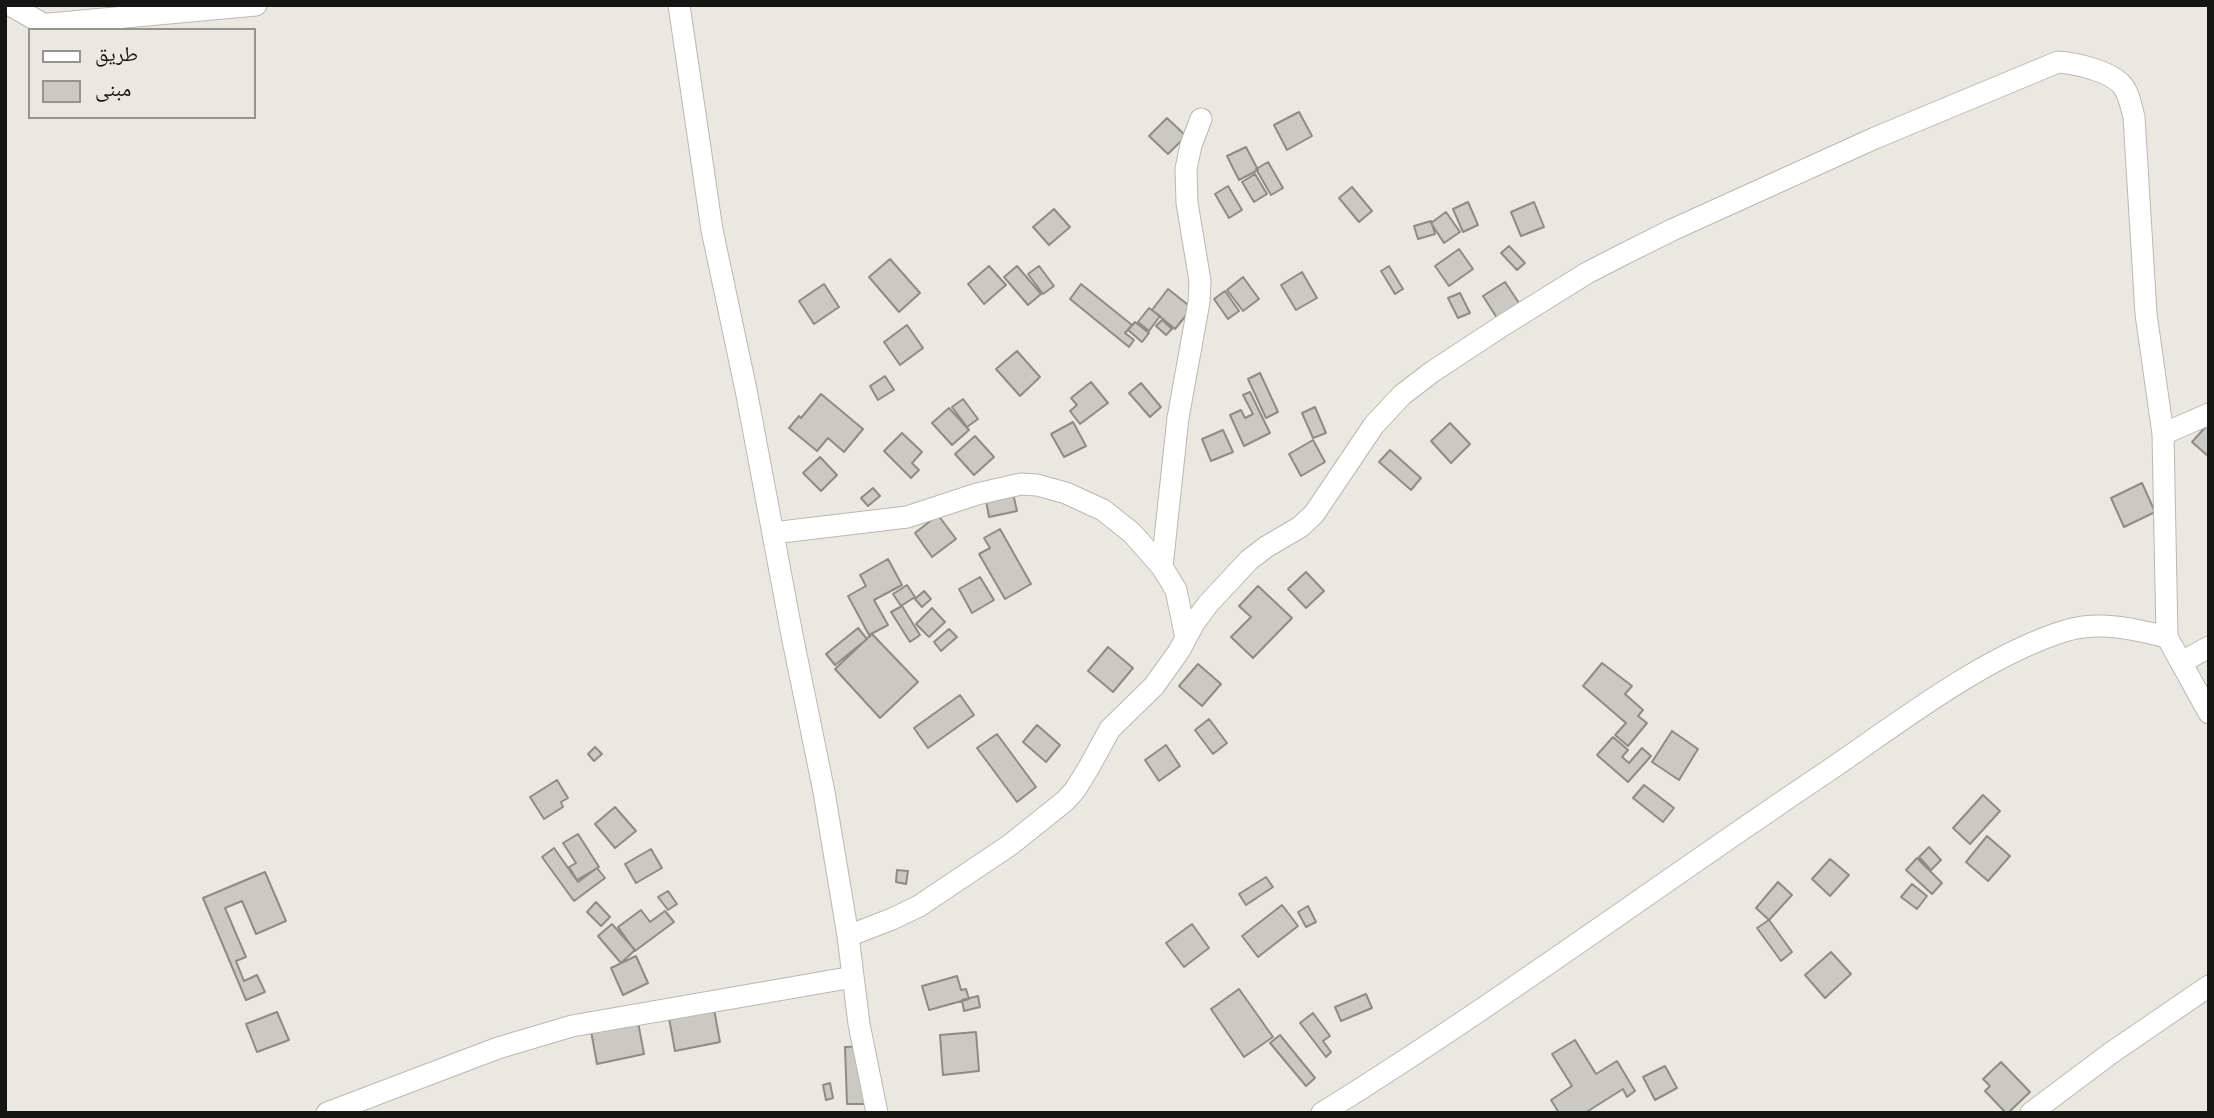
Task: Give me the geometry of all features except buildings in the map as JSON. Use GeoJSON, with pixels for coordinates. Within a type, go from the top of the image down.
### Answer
{"type":"FeatureCollection","features":[{"type":"Feature","properties":{"kind":"street"},"geometry":{"type":"LineString","coordinates":[[10,5],[43,24],[49,24],[256,5]]}},
{"type":"Feature","properties":{"kind":"street"},"geometry":{"type":"LineString","coordinates":[[679,5],[712,230],[824,792],[848,936],[859,1024],[877,1113]]}},
{"type":"Feature","properties":{"kind":"street"},"geometry":{"type":"LineString","coordinates":[[848,936],[919,906],[1010,845],[1065,801],[1088,769],[1110,729],[1154,686],[1208,604],[1249,561],[1300,527],[1314,514],[1366,436],[1394,403],[1432,372],[1587,272],[1672,230],[1875,138],[2058,62],[2081,65],[2121,83],[2134,117],[2146,314],[2163,434],[2167,636],[2209,713]]}},
{"type":"Feature","properties":{"kind":"street"},"geometry":{"type":"LineString","coordinates":[[1162,567],[1178,418],[1199,302],[1200,281],[1187,203],[1186,169],[1191,145],[1201,119]]}},
{"type":"Feature","properties":{"kind":"street"},"geometry":{"type":"LineString","coordinates":[[2163,434],[2209,414]]}},
{"type":"Feature","properties":{"kind":"street"},"geometry":{"type":"LineString","coordinates":[[773,533],[906,517],[977,494],[1021,484],[1037,485],[1066,493],[1103,510],[1132,533],[1162,567],[1175,590],[1186,638]]}},
{"type":"Feature","properties":{"kind":"street"},"geometry":{"type":"LineString","coordinates":[[1322,1113],[1488,1005],[1726,839],[1961,681],[2035,642],[2069,630],[2093,625],[2112,625],[2167,636]]}},
{"type":"Feature","properties":{"kind":"street"},"geometry":{"type":"LineString","coordinates":[[2182,662],[2209,647]]}},
{"type":"Feature","properties":{"kind":"street"},"geometry":{"type":"LineString","coordinates":[[327,1113],[498,1048],[572,1026],[853,977]]}},
{"type":"Feature","properties":{"kind":"street"},"geometry":{"type":"LineString","coordinates":[[2031,1113],[2111,1053],[2209,986]]}}]}
